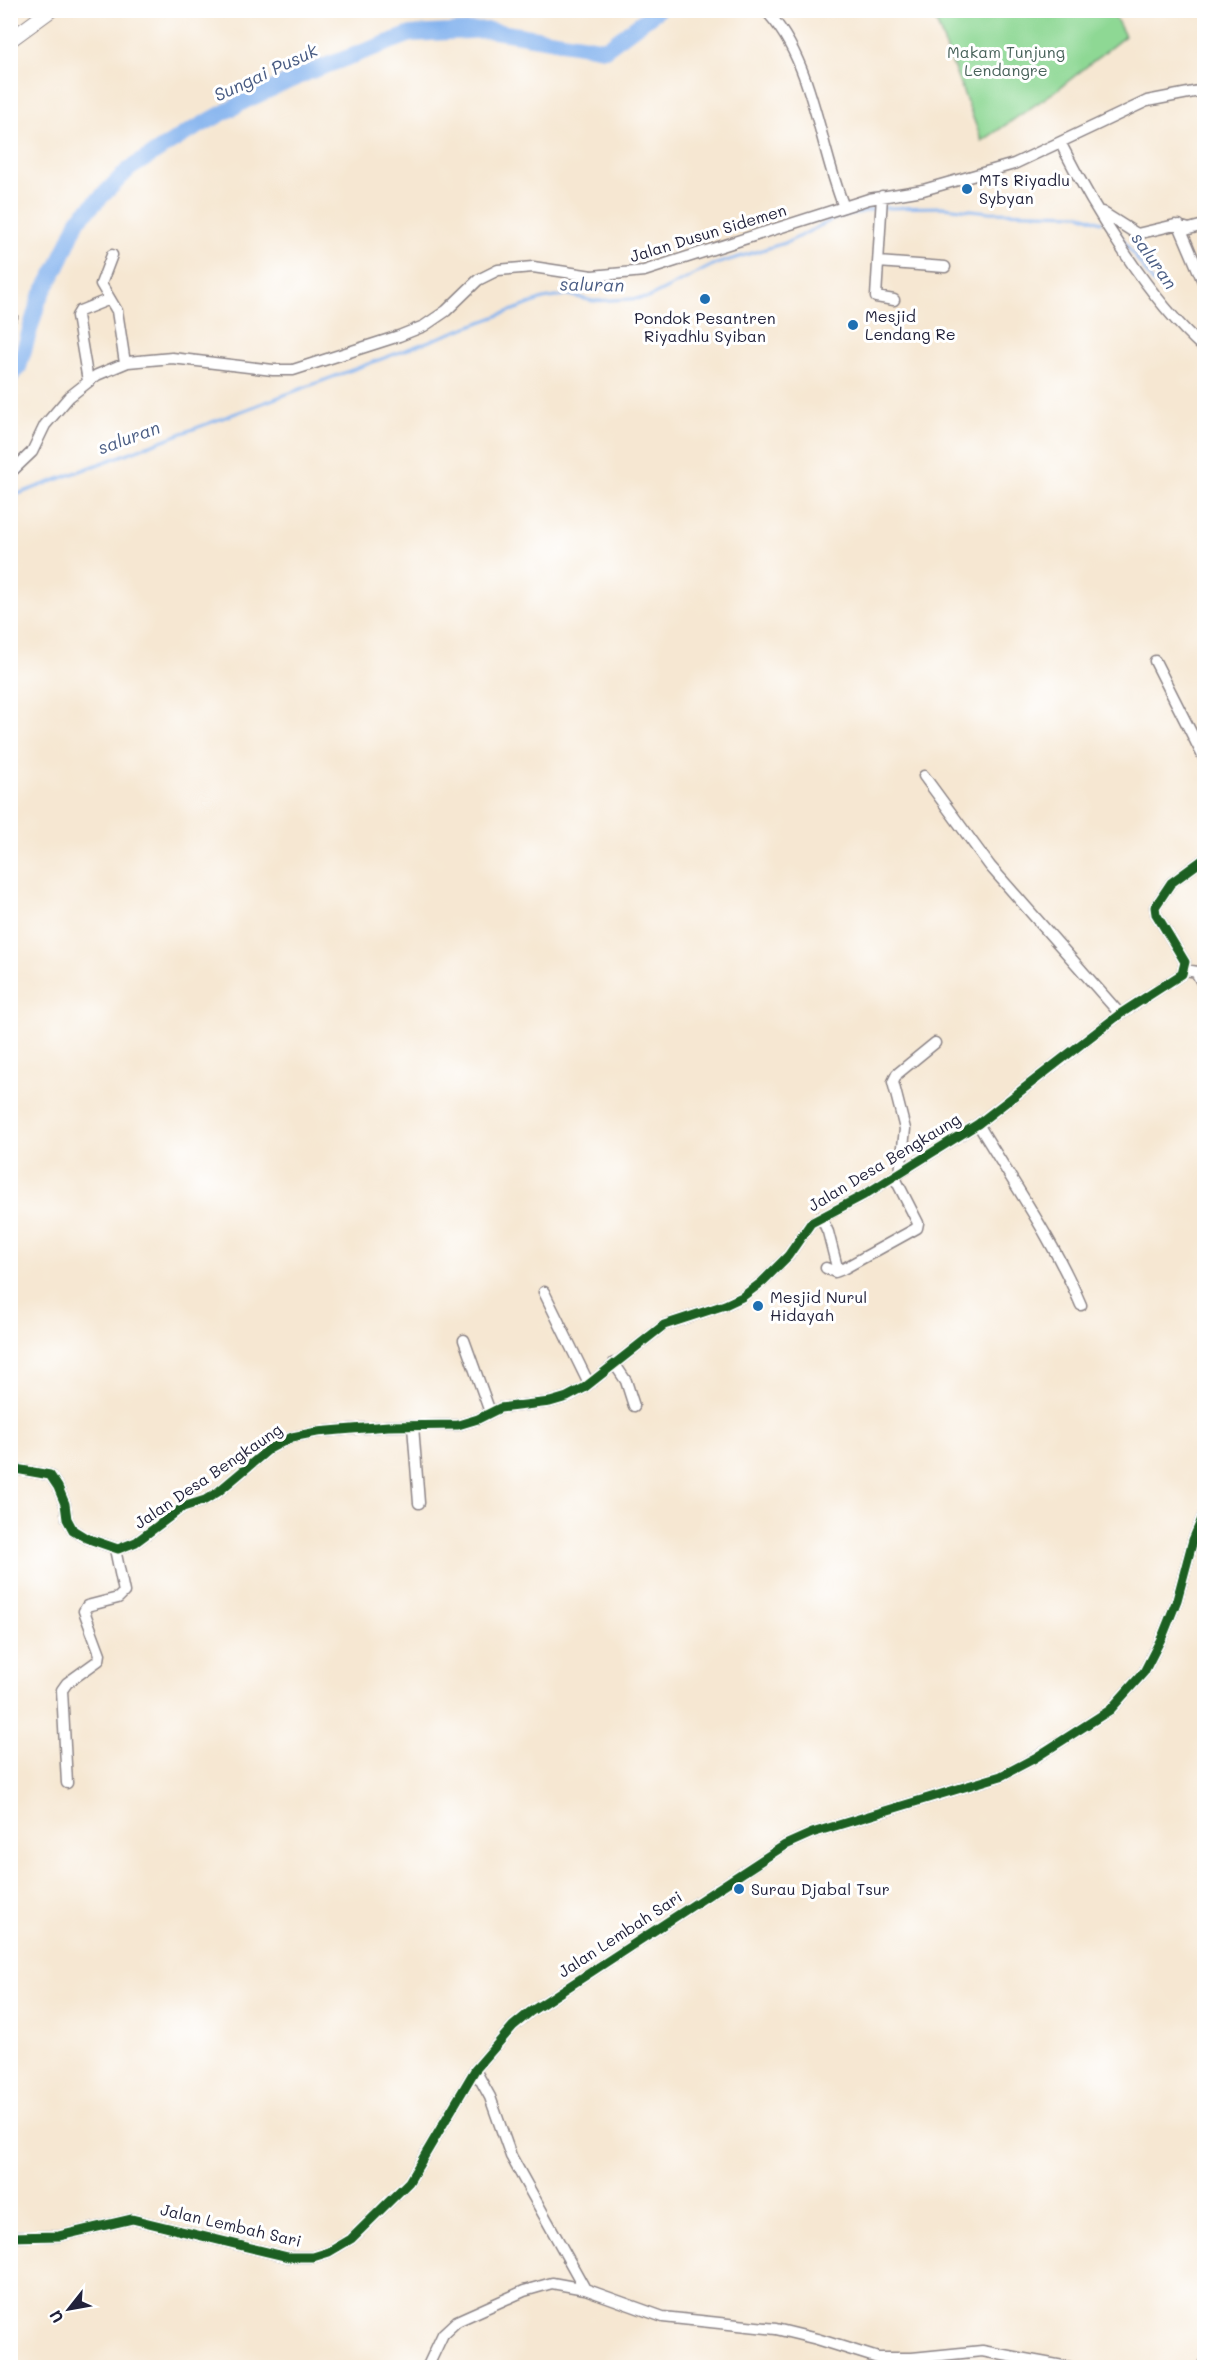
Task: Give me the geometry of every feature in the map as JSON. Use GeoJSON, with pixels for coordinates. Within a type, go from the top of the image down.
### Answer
{"type":"FeatureCollection","features":[{"type":"Feature","properties":{"kind":"main road"},"geometry":{"type":"LineString","coordinates":[[10,40],[51,10]]}},
{"type":"Feature","properties":{"kind":"street"},"geometry":{"type":"LineString","coordinates":[[765,10],[780,30],[802,74],[844,207]]}},
{"type":"Feature","properties":{"kind":"street","name":"Jalan Dusun Sidemen"},"geometry":{"type":"LineString","coordinates":[[10,473],[32,452],[52,415],[88,381],[125,363],[161,357],[273,370],[293,370],[412,332],[446,311],[478,280],[498,270],[523,266],[592,276],[631,273],[844,207],[882,202],[1014,164],[1061,144],[1146,101],[1204,90]]}},
{"type":"Feature","properties":{"kind":"street"},"geometry":{"type":"LineString","coordinates":[[1061,144],[1107,224],[1167,310],[1204,348]]}},
{"type":"Feature","properties":{"kind":"street"},"geometry":{"type":"LineString","coordinates":[[882,202],[876,297],[894,300]]}},
{"type":"Feature","properties":{"kind":"street"},"geometry":{"type":"LineString","coordinates":[[1097,208],[1137,234],[1179,225],[1188,229],[1204,225]]}},
{"type":"Feature","properties":{"kind":"street"},"geometry":{"type":"LineString","coordinates":[[1179,225],[1204,284]]}},
{"type":"Feature","properties":{"kind":"street"},"geometry":{"type":"LineString","coordinates":[[112,255],[100,284],[117,311],[125,363]]}},
{"type":"Feature","properties":{"kind":"street"},"geometry":{"type":"LineString","coordinates":[[878,262],[945,267]]}},
{"type":"Feature","properties":{"kind":"street"},"geometry":{"type":"LineString","coordinates":[[88,381],[77,316],[80,310],[110,299]]}},
{"type":"Feature","properties":{"kind":"street"},"geometry":{"type":"LineString","coordinates":[[1155,661],[1204,758]]}},
{"type":"Feature","properties":{"kind":"street"},"geometry":{"type":"LineString","coordinates":[[924,776],[990,866],[1120,1014]]}},
{"type":"Feature","properties":{"kind":"street"},"geometry":{"type":"LineString","coordinates":[[1204,859],[1171,883],[1155,907],[1157,916],[1185,961],[1185,970],[1201,974],[1204,986]]}},
{"type":"Feature","properties":{"kind":"street","name":"Jalan Desa Bengkaung"},"geometry":{"type":"LineString","coordinates":[[115,1549],[136,1542],[183,1507],[211,1496],[234,1480],[269,1449],[292,1437],[317,1432],[458,1425],[505,1407],[560,1400],[589,1384],[664,1326],[725,1305],[747,1293],[762,1282],[788,1256],[804,1228],[897,1175],[978,1124],[1120,1014],[1181,975],[1185,970]]}},
{"type":"Feature","properties":{"kind":"street"},"geometry":{"type":"LineString","coordinates":[[826,1268],[838,1271],[917,1228],[918,1223],[897,1175],[905,1129],[893,1082],[897,1074],[935,1043]]}},
{"type":"Feature","properties":{"kind":"street"},"geometry":{"type":"LineString","coordinates":[[978,1124],[1033,1217],[1056,1250],[1081,1305]]}},
{"type":"Feature","properties":{"kind":"street"},"geometry":{"type":"LineString","coordinates":[[821,1217],[828,1232],[838,1271]]}},
{"type":"Feature","properties":{"kind":"street"},"geometry":{"type":"LineString","coordinates":[[544,1292],[589,1384]]}},
{"type":"Feature","properties":{"kind":"street"},"geometry":{"type":"LineString","coordinates":[[464,1340],[490,1412]]}},
{"type":"Feature","properties":{"kind":"street"},"geometry":{"type":"LineString","coordinates":[[614,1363],[626,1381],[634,1406]]}},
{"type":"Feature","properties":{"kind":"street"},"geometry":{"type":"LineString","coordinates":[[413,1426],[419,1503]]}},
{"type":"Feature","properties":{"kind":"street"},"geometry":{"type":"LineString","coordinates":[[10,1468],[50,1475],[58,1487],[65,1504],[67,1519],[73,1530],[86,1538],[115,1549],[125,1587],[123,1594],[118,1598],[87,1606],[84,1611],[99,1653],[99,1660],[67,1683],[62,1690],[67,1783]]}},
{"type":"Feature","properties":{"kind":"street","name":"Jalan Lembah Sari"},"geometry":{"type":"LineString","coordinates":[[10,2237],[60,2236],[132,2219],[288,2257],[313,2257],[329,2252],[351,2240],[409,2182],[475,2070],[513,2026],[530,2012],[785,1845],[812,1833],[1001,1776],[1035,1758],[1110,1710],[1144,1672],[1163,1635],[1177,1600],[1193,1540],[1204,1514]]}},
{"type":"Feature","properties":{"kind":"street"},"geometry":{"type":"LineString","coordinates":[[475,2070],[490,2097],[511,2157],[585,2289]]}},
{"type":"Feature","properties":{"kind":"street"},"geometry":{"type":"LineString","coordinates":[[427,2367],[443,2334],[465,2316],[539,2285],[568,2284],[663,2317],[776,2329],[817,2338],[878,2358],[912,2358],[982,2350],[1074,2367]]}},
{"type":"Feature","properties":{"kind":"street"},"geometry":{"type":"LineString","coordinates":[[1202,2367],[1204,2363]]}},
{"type":"Feature","properties":{"kind":"green space","name":"Makam Tunjung Lendangre"},"geometry":{"type":"Polygon","coordinates":[[[932,11],[1112,11],[1125,36],[1057,90],[982,141],[932,11]]]}},
{"type":"Feature","properties":{"kind":"waterway","name":"Sungai Pusuk"},"geometry":{"type":"LineString","coordinates":[[10,377],[19,367],[39,299],[58,266],[78,220],[129,169],[183,135],[245,101],[309,72],[411,34],[488,30],[605,49],[658,10]]}},
{"type":"Feature","properties":{"kind":"waterway","name":"saluran"},"geometry":{"type":"LineString","coordinates":[[884,208],[943,207],[990,212],[1080,214],[1101,222]]}},
{"type":"Feature","properties":{"kind":"waterway","name":"saluran"},"geometry":{"type":"LineString","coordinates":[[10,497],[543,299],[569,295],[593,301],[648,298],[713,265],[788,242],[834,219],[878,208]]}},
{"type":"Feature","properties":{"kind":"waterway","name":"saluran"},"geometry":{"type":"LineString","coordinates":[[1115,228],[1154,284]]}},
{"type":"Feature","properties":{"kind":"cycle path"},"geometry":{"type":"LineString","coordinates":[[10,1468],[50,1475],[58,1487],[65,1504],[67,1519],[73,1530],[86,1538],[118,1549],[136,1542],[183,1507],[205,1500],[218,1492],[269,1449],[292,1437],[317,1432],[388,1426],[458,1425],[478,1419],[500,1408],[550,1402],[567,1397],[584,1388],[664,1325],[742,1297],[762,1282],[788,1256],[811,1223],[864,1195],[978,1124],[1120,1014],[1182,974],[1185,962],[1156,914],[1155,907],[1171,883],[1204,859]]}},
{"type":"Feature","properties":{"kind":"cycle path"},"geometry":{"type":"LineString","coordinates":[[10,2237],[59,2236],[132,2219],[288,2257],[313,2257],[329,2252],[351,2239],[409,2182],[475,2070],[513,2026],[530,2012],[785,1845],[812,1833],[1001,1776],[1035,1758],[1110,1710],[1144,1672],[1163,1635],[1177,1600],[1193,1540],[1204,1514]]}},
{"type":"Feature","properties":{"kind":"place","name":"MTs Riyadlu Sybyan"},"geometry":{"type":"Point","coordinates":[967,189]}},
{"type":"Feature","properties":{"kind":"place","name":"Pondok Pesantren Riyadhlu Syiban"},"geometry":{"type":"Point","coordinates":[705,299]}},
{"type":"Feature","properties":{"kind":"place","name":"Mesjid Lendang Re"},"geometry":{"type":"Point","coordinates":[853,325]}},
{"type":"Feature","properties":{"kind":"place","name":"Mesjid Nurul Hidayah"},"geometry":{"type":"Point","coordinates":[758,1306]}},
{"type":"Feature","properties":{"kind":"place","name":"Surau Djabal Tsur"},"geometry":{"type":"Point","coordinates":[739,1889]}}]}
